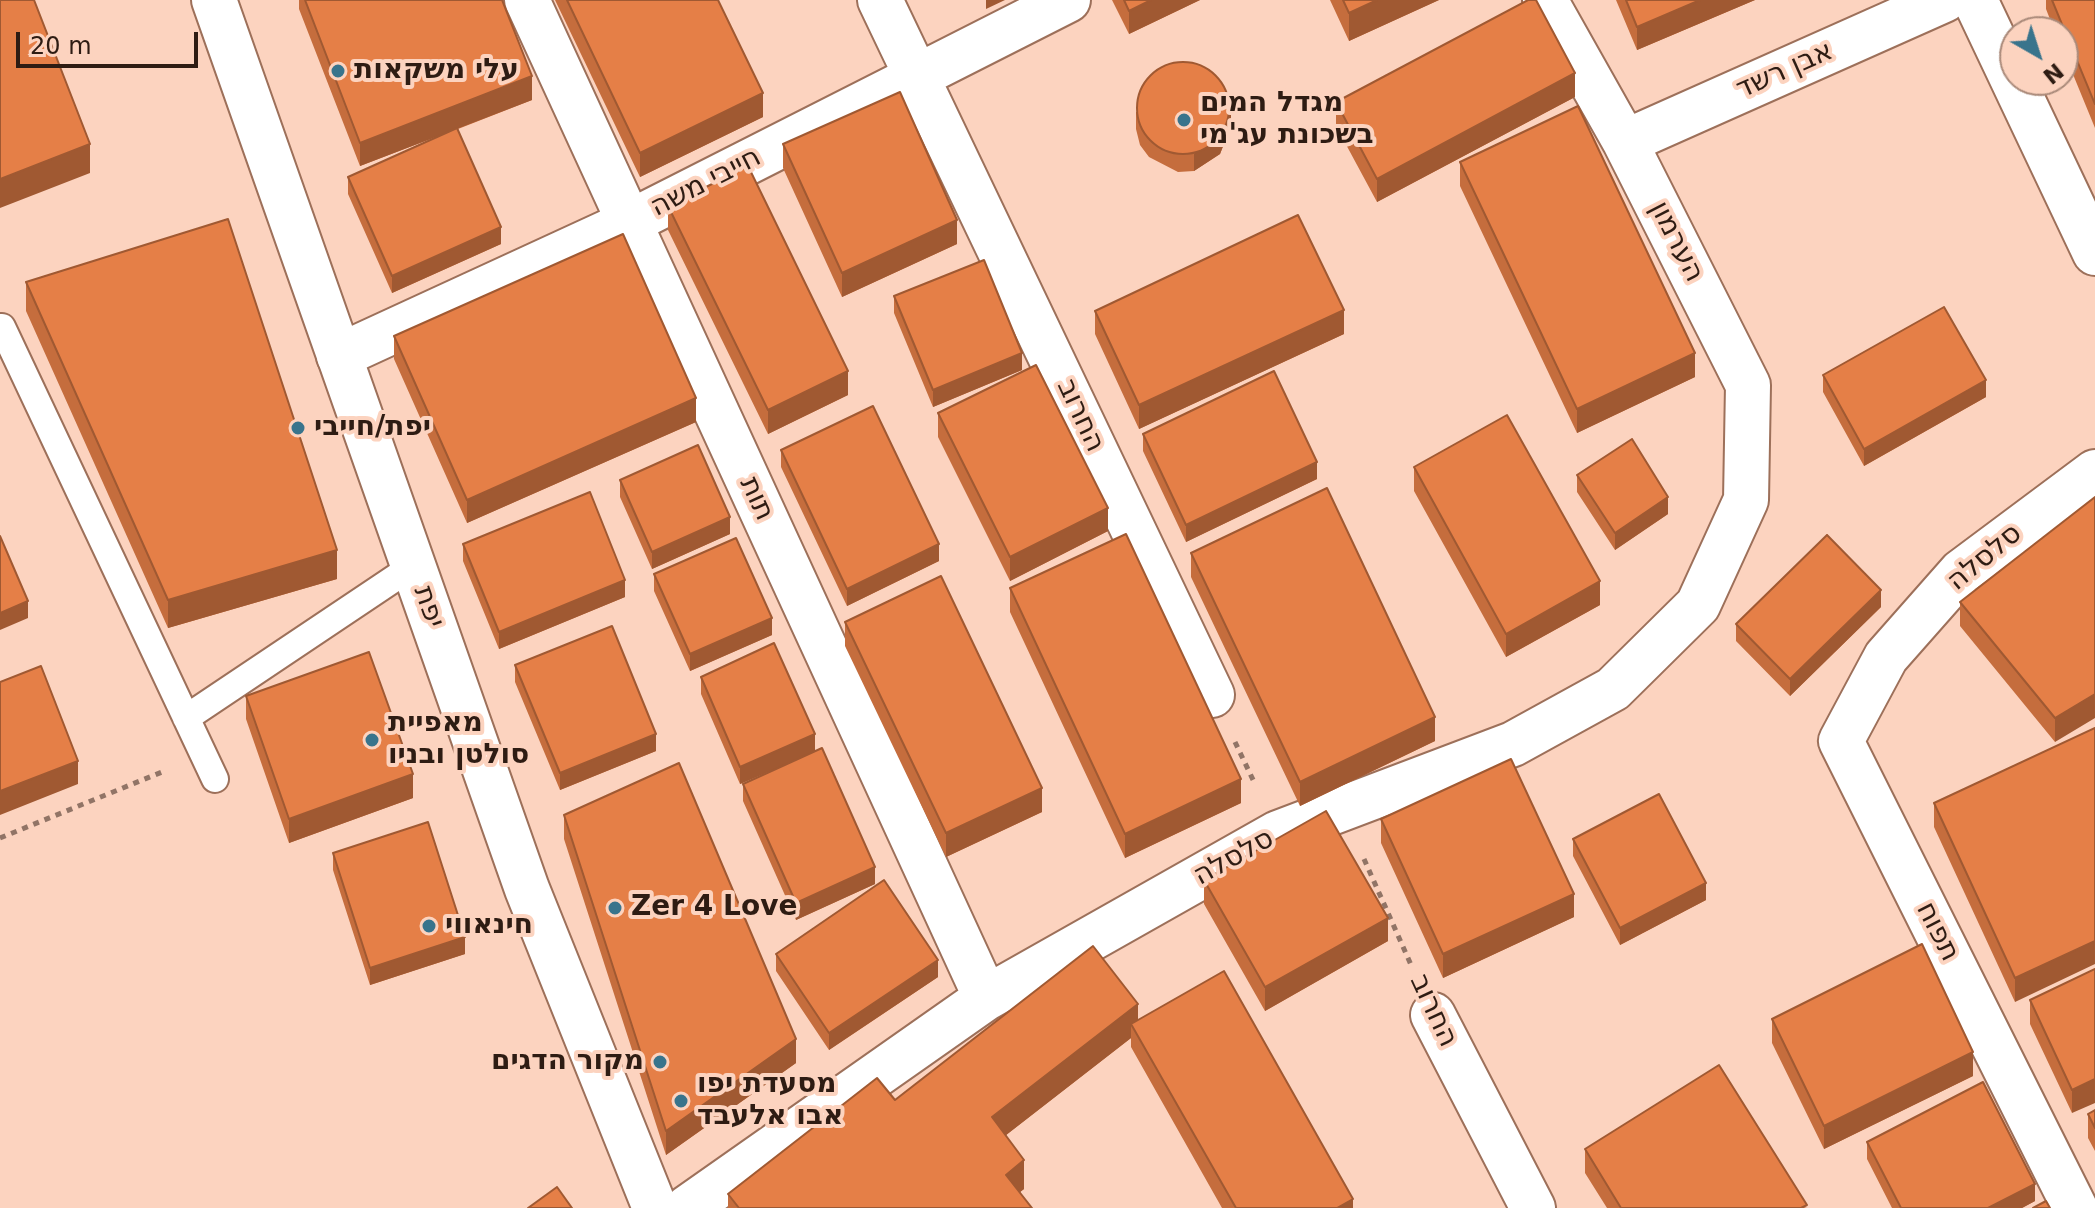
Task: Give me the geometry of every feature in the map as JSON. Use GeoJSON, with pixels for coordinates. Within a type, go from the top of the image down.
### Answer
{"type":"FeatureCollection","features":[{"type":"Feature","properties":{"kind":"street","name":"תות"},"geometry":{"type":"LineString","coordinates":[[527,0],[986,998]]}},
{"type":"Feature","properties":{"kind":"street","name":"החרוב"},"geometry":{"type":"LineString","coordinates":[[880,0],[1212,695]]}},
{"type":"Feature","properties":{"kind":"street","name":"חייבי משה"},"geometry":{"type":"LineString","coordinates":[[339,356],[628,223],[1068,0]]}},
{"type":"Feature","properties":{"kind":"street","name":"הערמון"},"geometry":{"type":"LineString","coordinates":[[1545,0],[1625,142],[1748,385],[1746,500]]}},
{"type":"Feature","properties":{"kind":"street","name":"אבן רשד"},"geometry":{"type":"LineString","coordinates":[[1625,142],[1944,0]]}},
{"type":"Feature","properties":{"kind":"street"},"geometry":{"type":"LineString","coordinates":[[1975,0],[2095,253]]}},
{"type":"Feature","properties":{"kind":"street","name":"יפת"},"geometry":{"type":"LineString","coordinates":[[224,3],[339,356],[527,889],[655,1208]]}},
{"type":"Feature","properties":{"kind":"street","name":"סלסלה"},"geometry":{"type":"LineString","coordinates":[[1886,657],[1961,572],[2095,472]]}},
{"type":"Feature","properties":{"kind":"street","name":"סלסלה"},"geometry":{"type":"LineString","coordinates":[[687,1208],[986,998],[1278,833],[1513,744],[1613,689],[1698,605],[1746,500]]}},
{"type":"Feature","properties":{"kind":"street","name":"תפוח"},"geometry":{"type":"LineString","coordinates":[[1886,657],[1841,741],[2075,1208]]}},
{"type":"Feature","properties":{"kind":"street","name":"החרוב"},"geometry":{"type":"LineString","coordinates":[[1433,1015],[1533,1208]]}},
{"type":"Feature","properties":{"kind":"lane"},"geometry":{"type":"LineString","coordinates":[[2,327],[215,779]]}},
{"type":"Feature","properties":{"kind":"lane"},"geometry":{"type":"LineString","coordinates":[[186,718],[413,566]]}},
{"type":"Feature","properties":{"kind":"path"},"geometry":{"type":"LineString","coordinates":[[1212,695],[1278,833]]}},
{"type":"Feature","properties":{"kind":"path"},"geometry":{"type":"LineString","coordinates":[[0,838],[204,754]]}},
{"type":"Feature","properties":{"kind":"path","name":"החרוב"},"geometry":{"type":"LineString","coordinates":[[1342,809],[1433,1015]]}},
{"type":"Feature","properties":{"kind":"building"},"geometry":{"type":"Polygon","coordinates":[[[0,0],[34,0],[90,144],[0,179],[0,0]]]}},
{"type":"Feature","properties":{"kind":"building"},"geometry":{"type":"Polygon","coordinates":[[[305,0],[502,0],[532,76],[360,143],[305,0]]]}},
{"type":"Feature","properties":{"kind":"building"},"geometry":{"type":"Polygon","coordinates":[[[567,0],[718,0],[763,93],[640,153],[567,0]]]}},
{"type":"Feature","properties":{"kind":"building"},"geometry":{"type":"Polygon","coordinates":[[[1124,0],[1151,0],[1129,11],[1124,0]]]}},
{"type":"Feature","properties":{"kind":"building"},"geometry":{"type":"Polygon","coordinates":[[[1343,0],[1377,0],[1349,13],[1343,0]]]}},
{"type":"Feature","properties":{"kind":"building"},"geometry":{"type":"Polygon","coordinates":[[[1528,0],[1536,0],[1575,73],[1377,179],[1336,102],[1528,0]]]}},
{"type":"Feature","properties":{"kind":"building"},"geometry":{"type":"Polygon","coordinates":[[[1626,0],[1700,0],[1637,27],[1626,0]]]}},
{"type":"Feature","properties":{"kind":"building"},"geometry":{"type":"Polygon","coordinates":[[[2052,0],[2095,0],[2095,104],[2079,65],[2079,16],[2059,16],[2052,0]]]}},
{"type":"Feature","properties":{"kind":"building","name":"מגדל המים בשכונת עג'מי"},"geometry":{"type":"Polygon","coordinates":[[[1183,62],[1201,66],[1215,76],[1225,90],[1229,108],[1225,126],[1215,140],[1201,150],[1183,154],[1165,150],[1151,140],[1141,126],[1137,108],[1141,90],[1151,76],[1165,66],[1183,62]]]}},
{"type":"Feature","properties":{"kind":"building"},"geometry":{"type":"Polygon","coordinates":[[[900,92],[957,220],[842,273],[783,144],[900,92]]]}},
{"type":"Feature","properties":{"kind":"building"},"geometry":{"type":"Polygon","coordinates":[[[1578,106],[1695,353],[1577,409],[1460,162],[1578,106]]]}},
{"type":"Feature","properties":{"kind":"building"},"geometry":{"type":"Polygon","coordinates":[[[457,128],[501,227],[392,276],[348,177],[457,128]]]}},
{"type":"Feature","properties":{"kind":"building"},"geometry":{"type":"Polygon","coordinates":[[[748,166],[848,371],[768,410],[668,206],[748,166]]]}},
{"type":"Feature","properties":{"kind":"building"},"geometry":{"type":"Polygon","coordinates":[[[1298,215],[1344,310],[1139,405],[1095,311],[1298,215]]]}},
{"type":"Feature","properties":{"kind":"building"},"geometry":{"type":"Polygon","coordinates":[[[228,219],[337,550],[168,600],[26,282],[228,219]]]}},
{"type":"Feature","properties":{"kind":"building"},"geometry":{"type":"Polygon","coordinates":[[[623,234],[696,398],[467,500],[394,336],[623,234]]]}},
{"type":"Feature","properties":{"kind":"building"},"geometry":{"type":"Polygon","coordinates":[[[984,260],[1022,353],[933,390],[894,296],[984,260]]]}},
{"type":"Feature","properties":{"kind":"building"},"geometry":{"type":"Polygon","coordinates":[[[1944,307],[1986,380],[1864,449],[1823,375],[1944,307]]]}},
{"type":"Feature","properties":{"kind":"building"},"geometry":{"type":"Polygon","coordinates":[[[1036,365],[1108,508],[1010,557],[938,413],[1036,365]]]}},
{"type":"Feature","properties":{"kind":"building"},"geometry":{"type":"Polygon","coordinates":[[[1274,371],[1317,462],[1186,525],[1143,434],[1274,371]]]}},
{"type":"Feature","properties":{"kind":"building"},"geometry":{"type":"Polygon","coordinates":[[[873,406],[939,544],[847,589],[781,450],[873,406]]]}},
{"type":"Feature","properties":{"kind":"building"},"geometry":{"type":"Polygon","coordinates":[[[1507,415],[1600,581],[1506,634],[1414,467],[1507,415]]]}},
{"type":"Feature","properties":{"kind":"building"},"geometry":{"type":"Polygon","coordinates":[[[1632,439],[1668,497],[1615,533],[1577,475],[1632,439]]]}},
{"type":"Feature","properties":{"kind":"building"},"geometry":{"type":"Polygon","coordinates":[[[698,445],[730,517],[652,552],[620,480],[698,445]]]}},
{"type":"Feature","properties":{"kind":"building"},"geometry":{"type":"Polygon","coordinates":[[[1327,488],[1435,717],[1300,782],[1191,553],[1327,488]]]}},
{"type":"Feature","properties":{"kind":"building"},"geometry":{"type":"Polygon","coordinates":[[[590,492],[625,580],[499,632],[463,544],[590,492]]]}},
{"type":"Feature","properties":{"kind":"building"},"geometry":{"type":"Polygon","coordinates":[[[2095,497],[2095,694],[2055,718],[1960,602],[2095,497]]]}},
{"type":"Feature","properties":{"kind":"building"},"geometry":{"type":"Polygon","coordinates":[[[1126,534],[1241,779],[1125,834],[1010,588],[1126,534]]]}},
{"type":"Feature","properties":{"kind":"building"},"geometry":{"type":"Polygon","coordinates":[[[1827,535],[1881,590],[1790,679],[1736,624],[1827,535]]]}},
{"type":"Feature","properties":{"kind":"building"},"geometry":{"type":"Polygon","coordinates":[[[0,536],[28,601],[0,613],[0,536]]]}},
{"type":"Feature","properties":{"kind":"building"},"geometry":{"type":"Polygon","coordinates":[[[736,538],[772,618],[690,654],[654,574],[736,538]]]}},
{"type":"Feature","properties":{"kind":"building"},"geometry":{"type":"Polygon","coordinates":[[[941,576],[1042,788],[946,833],[845,622],[941,576]]]}},
{"type":"Feature","properties":{"kind":"building"},"geometry":{"type":"Polygon","coordinates":[[[612,626],[656,734],[560,773],[515,665],[612,626]]]}},
{"type":"Feature","properties":{"kind":"building"},"geometry":{"type":"Polygon","coordinates":[[[774,643],[815,734],[740,767],[701,677],[774,643]]]}},
{"type":"Feature","properties":{"kind":"building"},"geometry":{"type":"Polygon","coordinates":[[[369,652],[413,774],[289,819],[246,696],[369,652]]]}},
{"type":"Feature","properties":{"kind":"building"},"geometry":{"type":"Polygon","coordinates":[[[41,666],[78,761],[0,791],[0,682],[41,666]]]}},
{"type":"Feature","properties":{"kind":"building"},"geometry":{"type":"Polygon","coordinates":[[[2095,728],[2095,941],[2015,978],[1934,803],[2095,728]]]}},
{"type":"Feature","properties":{"kind":"building"},"geometry":{"type":"Polygon","coordinates":[[[822,748],[875,867],[796,903],[743,784],[822,748]]]}},
{"type":"Feature","properties":{"kind":"building"},"geometry":{"type":"Polygon","coordinates":[[[1511,759],[1574,894],[1443,954],[1381,819],[1511,759]]]}},
{"type":"Feature","properties":{"kind":"building"},"geometry":{"type":"Polygon","coordinates":[[[679,763],[796,1039],[666,1131],[564,815],[679,763]]]}},
{"type":"Feature","properties":{"kind":"building"},"geometry":{"type":"Polygon","coordinates":[[[1659,794],[1706,883],[1620,928],[1573,839],[1659,794]]]}},
{"type":"Feature","properties":{"kind":"building"},"geometry":{"type":"Polygon","coordinates":[[[1326,811],[1388,918],[1265,987],[1204,880],[1326,811]]]}},
{"type":"Feature","properties":{"kind":"building"},"geometry":{"type":"Polygon","coordinates":[[[428,822],[465,937],[370,968],[333,853],[428,822]]]}},
{"type":"Feature","properties":{"kind":"building"},"geometry":{"type":"Polygon","coordinates":[[[884,880],[938,960],[829,1033],[776,954],[884,880]]]}},
{"type":"Feature","properties":{"kind":"building"},"geometry":{"type":"Polygon","coordinates":[[[1922,944],[1973,1052],[1824,1126],[1772,1019],[1922,944]]]}},
{"type":"Feature","properties":{"kind":"building"},"geometry":{"type":"Polygon","coordinates":[[[1093,946],[1138,1004],[992,1117],[1024,1160],[1006,1175],[1032,1208],[739,1208],[728,1194],[877,1078],[895,1100],[1093,946]]]}},
{"type":"Feature","properties":{"kind":"building"},"geometry":{"type":"Polygon","coordinates":[[[2095,969],[2095,1079],[2072,1090],[2030,1000],[2095,969]]]}},
{"type":"Feature","properties":{"kind":"building"},"geometry":{"type":"Polygon","coordinates":[[[1224,971],[1353,1199],[1337,1208],[1236,1208],[1131,1024],[1224,971]]]}},
{"type":"Feature","properties":{"kind":"building"},"geometry":{"type":"Polygon","coordinates":[[[1719,1065],[1807,1205],[1801,1208],[1621,1208],[1585,1149],[1719,1065]]]}},
{"type":"Feature","properties":{"kind":"building"},"geometry":{"type":"Polygon","coordinates":[[[1983,1082],[2035,1184],[1988,1208],[1901,1208],[1867,1142],[1983,1082]]]}},
{"type":"Feature","properties":{"kind":"building"},"geometry":{"type":"Polygon","coordinates":[[[2095,1110],[2095,1128],[2088,1114],[2095,1110]]]}},
{"type":"Feature","properties":{"kind":"building"},"geometry":{"type":"Polygon","coordinates":[[[557,1187],[572,1208],[528,1208],[557,1187]]]}},
{"type":"Feature","properties":{"kind":"building"},"geometry":{"type":"Polygon","coordinates":[[[2046,1201],[2050,1208],[2033,1208],[2046,1201]]]}},
{"type":"Feature","properties":{"kind":"place","name":"עלי משקאות"},"geometry":{"type":"Point","coordinates":[338,71]}},
{"type":"Feature","properties":{"kind":"place","name":"מגדל המים בשכונת עג'מי"},"geometry":{"type":"Point","coordinates":[1184,120]}},
{"type":"Feature","properties":{"kind":"place","name":"יפת/חייבי"},"geometry":{"type":"Point","coordinates":[298,428]}},
{"type":"Feature","properties":{"kind":"place","name":"מאפיית סולטן ובניו"},"geometry":{"type":"Point","coordinates":[372,740]}},
{"type":"Feature","properties":{"kind":"place","name":"Zer 4 Love"},"geometry":{"type":"Point","coordinates":[615,908]}},
{"type":"Feature","properties":{"kind":"place","name":"חינאווי"},"geometry":{"type":"Point","coordinates":[429,926]}},
{"type":"Feature","properties":{"kind":"place","name":"מקור הדגים"},"geometry":{"type":"Point","coordinates":[660,1062]}},
{"type":"Feature","properties":{"kind":"place","name":"מסעדת יפו אבו אלעבד"},"geometry":{"type":"Point","coordinates":[681,1101]}}]}
